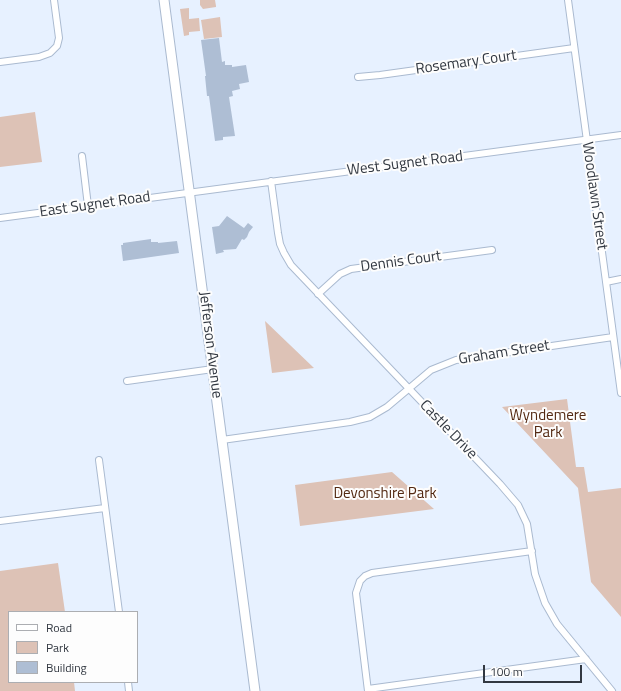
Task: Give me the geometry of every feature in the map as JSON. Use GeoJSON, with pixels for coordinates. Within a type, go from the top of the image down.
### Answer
{"type":"FeatureCollection","features":[{"type":"Feature","properties":{"kind":"street"},"geometry":{"type":"LineString","coordinates":[[0,62],[40,56],[50,53],[57,46],[59,38],[54,0]]}},
{"type":"Feature","properties":{"kind":"street","name":"Jefferson Avenue"},"geometry":{"type":"LineString","coordinates":[[164,0],[255,691]]}},
{"type":"Feature","properties":{"kind":"street","name":"Woodlawn Street"},"geometry":{"type":"LineString","coordinates":[[568,0],[621,393]]}},
{"type":"Feature","properties":{"kind":"street","name":"Rosemary Court"},"geometry":{"type":"LineString","coordinates":[[358,77],[574,48]]}},
{"type":"Feature","properties":{"kind":"street","name":"West Sugnet Road"},"geometry":{"type":"LineString","coordinates":[[190,192],[621,135]]}},
{"type":"Feature","properties":{"kind":"street"},"geometry":{"type":"LineString","coordinates":[[82,156],[88,206]]}},
{"type":"Feature","properties":{"kind":"street","name":"Castle Drive"},"geometry":{"type":"LineString","coordinates":[[271,181],[280,244],[291,265],[500,484],[518,505],[527,524],[535,574],[545,602],[557,624],[612,691]]}},
{"type":"Feature","properties":{"kind":"street","name":"East Sugnet Road"},"geometry":{"type":"LineString","coordinates":[[0,218],[190,192]]}},
{"type":"Feature","properties":{"kind":"street","name":"Dennis Court"},"geometry":{"type":"LineString","coordinates":[[318,294],[340,274],[350,269],[492,250]]}},
{"type":"Feature","properties":{"kind":"street"},"geometry":{"type":"LineString","coordinates":[[606,282],[621,280]]}},
{"type":"Feature","properties":{"kind":"street","name":"Graham Street"},"geometry":{"type":"LineString","coordinates":[[222,440],[350,422],[370,417],[387,407],[431,370],[456,360],[613,337]]}},
{"type":"Feature","properties":{"kind":"street"},"geometry":{"type":"LineString","coordinates":[[127,381],[213,369]]}},
{"type":"Feature","properties":{"kind":"street"},"geometry":{"type":"LineString","coordinates":[[99,460],[119,611]]}},
{"type":"Feature","properties":{"kind":"street"},"geometry":{"type":"LineString","coordinates":[[0,521],[105,508]]}},
{"type":"Feature","properties":{"kind":"street"},"geometry":{"type":"LineString","coordinates":[[532,551],[372,573],[365,576],[360,581],[356,593],[368,690],[586,659]]}},
{"type":"Feature","properties":{"kind":"green space"},"geometry":{"type":"Polygon","coordinates":[[[200,0],[215,0],[216,7],[203,9],[200,5],[200,0]]]}},
{"type":"Feature","properties":{"kind":"green space"},"geometry":{"type":"Polygon","coordinates":[[[189,8],[189,19],[199,18],[200,31],[189,32],[189,35],[184,36],[180,9],[189,8]]]}},
{"type":"Feature","properties":{"kind":"green space"},"geometry":{"type":"Polygon","coordinates":[[[220,17],[222,37],[204,39],[201,20],[220,17]]]}},
{"type":"Feature","properties":{"kind":"green space"},"geometry":{"type":"Polygon","coordinates":[[[35,112],[42,162],[0,167],[0,117],[35,112]]]}},
{"type":"Feature","properties":{"kind":"green space"},"geometry":{"type":"Polygon","coordinates":[[[265,321],[314,368],[272,373],[265,321]]]}},
{"type":"Feature","properties":{"kind":"green space","name":"Wyndemere Park"},"geometry":{"type":"Polygon","coordinates":[[[567,399],[576,467],[584,467],[588,492],[621,488],[621,617],[591,582],[578,488],[502,407],[567,399]]]}},
{"type":"Feature","properties":{"kind":"green space","name":"Devonshire Park"},"geometry":{"type":"Polygon","coordinates":[[[392,472],[434,509],[300,526],[295,485],[392,472]]]}},
{"type":"Feature","properties":{"kind":"green space"},"geometry":{"type":"Polygon","coordinates":[[[58,563],[65,611],[8,611],[8,683],[74,683],[75,691],[0,691],[0,571],[58,563]]]}},
{"type":"Feature","properties":{"kind":"building"},"geometry":{"type":"Polygon","coordinates":[[[219,38],[222,62],[225,61],[225,65],[232,65],[232,67],[246,65],[249,82],[239,84],[240,89],[232,91],[233,96],[229,97],[235,136],[223,137],[223,140],[215,141],[209,96],[207,96],[201,40],[219,38]]]}},
{"type":"Feature","properties":{"kind":"building"},"geometry":{"type":"Polygon","coordinates":[[[227,216],[244,228],[248,223],[253,227],[247,237],[244,240],[242,239],[236,249],[223,250],[224,252],[216,254],[212,227],[219,226],[227,216]]]}},
{"type":"Feature","properties":{"kind":"building"},"geometry":{"type":"Polygon","coordinates":[[[151,239],[151,242],[158,243],[177,241],[179,253],[123,261],[121,245],[123,245],[123,243],[151,239]]]}}]}
